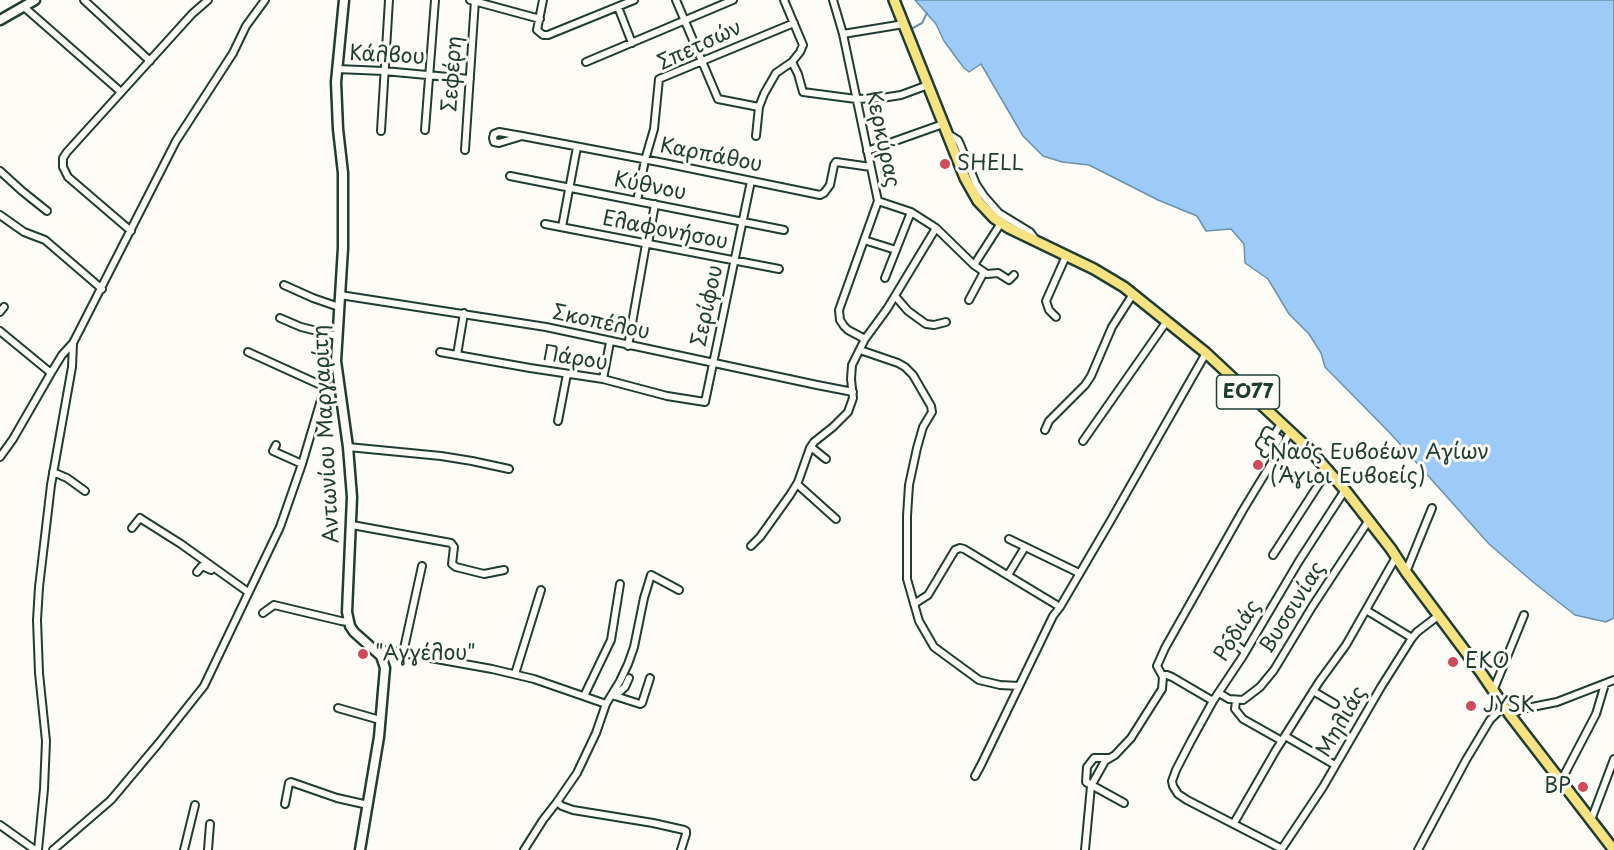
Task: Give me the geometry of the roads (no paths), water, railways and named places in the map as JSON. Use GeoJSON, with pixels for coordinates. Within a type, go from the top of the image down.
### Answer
{"type":"FeatureCollection","features":[{"type":"Feature","properties":{"kind":"main road","name":"ΕΟ77"},"geometry":{"type":"LineString","coordinates":[[894,0],[947,134],[971,191],[978,201],[1000,223],[1107,276],[1133,294],[1206,353],[1282,422],[1328,470],[1369,520],[1493,691],[1614,850]]}},
{"type":"Feature","properties":{"kind":"street"},"geometry":{"type":"LineString","coordinates":[[0,20],[35,0]]}},
{"type":"Feature","properties":{"kind":"street"},"geometry":{"type":"LineString","coordinates":[[84,0],[150,61]]}},
{"type":"Feature","properties":{"kind":"street"},"geometry":{"type":"LineString","coordinates":[[131,231],[68,177],[62,166],[63,158],[150,61],[199,2],[208,0]]}},
{"type":"Feature","properties":{"kind":"street"},"geometry":{"type":"LineString","coordinates":[[0,457],[2,449],[13,440],[62,355],[73,342],[176,141],[233,53],[246,26],[266,0]]}},
{"type":"Feature","properties":{"kind":"street","name":"Αντωνίου Μαργαρίτη"},"geometry":{"type":"LineString","coordinates":[[344,0],[337,69],[336,111],[343,172],[343,248],[336,361],[348,447],[352,497],[348,622]]}},
{"type":"Feature","properties":{"kind":"street"},"geometry":{"type":"LineString","coordinates":[[381,131],[389,0]]}},
{"type":"Feature","properties":{"kind":"street"},"geometry":{"type":"LineString","coordinates":[[425,130],[435,0]]}},
{"type":"Feature","properties":{"kind":"street"},"geometry":{"type":"LineString","coordinates":[[473,0],[540,19]]}},
{"type":"Feature","properties":{"kind":"street","name":"Σεφέρη"},"geometry":{"type":"LineString","coordinates":[[465,150],[473,0]]}},
{"type":"Feature","properties":{"kind":"street"},"geometry":{"type":"LineString","coordinates":[[543,0],[537,30],[543,35],[634,0]]}},
{"type":"Feature","properties":{"kind":"street"},"geometry":{"type":"LineString","coordinates":[[675,0],[718,99],[759,107]]}},
{"type":"Feature","properties":{"kind":"street"},"geometry":{"type":"LineString","coordinates":[[586,62],[733,0]]}},
{"type":"Feature","properties":{"kind":"street"},"geometry":{"type":"LineString","coordinates":[[756,136],[759,107],[764,94],[776,73],[792,63],[803,45],[784,0]]}},
{"type":"Feature","properties":{"kind":"street","name":"Κερκύρας"},"geometry":{"type":"LineString","coordinates":[[832,0],[843,34],[878,201],[838,313],[846,329],[865,339]]}},
{"type":"Feature","properties":{"kind":"street"},"geometry":{"type":"LineString","coordinates":[[24,6],[121,92]]}},
{"type":"Feature","properties":{"kind":"street"},"geometry":{"type":"LineString","coordinates":[[618,7],[632,43]]}},
{"type":"Feature","properties":{"kind":"street","name":"Σπετσών"},"geometry":{"type":"LineString","coordinates":[[645,160],[654,129],[658,80],[794,23]]}},
{"type":"Feature","properties":{"kind":"street"},"geometry":{"type":"LineString","coordinates":[[843,34],[904,24]]}},
{"type":"Feature","properties":{"kind":"street"},"geometry":{"type":"LineString","coordinates":[[792,63],[803,92],[856,99],[882,98],[901,95],[928,85]]}},
{"type":"Feature","properties":{"kind":"street","name":"Κάλβου"},"geometry":{"type":"LineString","coordinates":[[337,69],[384,71],[470,80]]}},
{"type":"Feature","properties":{"kind":"street"},"geometry":{"type":"LineString","coordinates":[[867,151],[943,124]]}},
{"type":"Feature","properties":{"kind":"street"},"geometry":{"type":"LineString","coordinates":[[947,134],[958,140],[976,184],[984,196],[999,213],[1030,232],[1038,243]]}},
{"type":"Feature","properties":{"kind":"street","name":"Καρπάθου"},"geometry":{"type":"LineString","coordinates":[[522,136],[820,195],[830,185],[836,162],[871,167]]}},
{"type":"Feature","properties":{"kind":"street"},"geometry":{"type":"LineString","coordinates":[[562,227],[577,147]]}},
{"type":"Feature","properties":{"kind":"street"},"geometry":{"type":"LineString","coordinates":[[637,201],[645,160]]}},
{"type":"Feature","properties":{"kind":"street"},"geometry":{"type":"LineString","coordinates":[[0,171],[47,211]]}},
{"type":"Feature","properties":{"kind":"street","name":"Κύθνου"},"geometry":{"type":"LineString","coordinates":[[510,176],[784,230]]}},
{"type":"Feature","properties":{"kind":"street","name":"Σερίφου"},"geometry":{"type":"LineString","coordinates":[[705,402],[751,181]]}},
{"type":"Feature","properties":{"kind":"street"},"geometry":{"type":"LineString","coordinates":[[878,201],[911,212],[936,228],[974,265],[987,274],[998,273],[1009,280],[1014,275]]}},
{"type":"Feature","properties":{"kind":"street"},"geometry":{"type":"LineString","coordinates":[[628,346],[655,204]]}},
{"type":"Feature","properties":{"kind":"street"},"geometry":{"type":"LineString","coordinates":[[885,278],[911,212]]}},
{"type":"Feature","properties":{"kind":"street"},"geometry":{"type":"LineString","coordinates":[[0,215],[24,232],[45,240],[102,289]]}},
{"type":"Feature","properties":{"kind":"street"},"geometry":{"type":"LineString","coordinates":[[974,265],[1000,223]]}},
{"type":"Feature","properties":{"kind":"street","name":"Ελαφονήσου"},"geometry":{"type":"LineString","coordinates":[[545,224],[778,269]]}},
{"type":"Feature","properties":{"kind":"street"},"geometry":{"type":"LineString","coordinates":[[752,546],[763,534],[797,484],[811,447],[820,436],[834,427],[848,412],[853,398],[852,365],[865,339],[895,296],[936,228]]}},
{"type":"Feature","properties":{"kind":"street"},"geometry":{"type":"LineString","coordinates":[[864,240],[896,250]]}},
{"type":"Feature","properties":{"kind":"street"},"geometry":{"type":"LineString","coordinates":[[1056,317],[1049,310],[1046,301],[1066,256]]}},
{"type":"Feature","properties":{"kind":"street"},"geometry":{"type":"LineString","coordinates":[[969,300],[984,272]]}},
{"type":"Feature","properties":{"kind":"street"},"geometry":{"type":"LineString","coordinates":[[284,285],[339,307]]}},
{"type":"Feature","properties":{"kind":"street"},"geometry":{"type":"LineString","coordinates":[[1045,430],[1049,422],[1091,376],[1112,327],[1133,294]]}},
{"type":"Feature","properties":{"kind":"street","name":"Σκοπέλου"},"geometry":{"type":"LineString","coordinates":[[340,295],[546,327],[853,392]]}},
{"type":"Feature","properties":{"kind":"street"},"geometry":{"type":"LineString","coordinates":[[895,296],[908,311],[926,324],[946,322]]}},
{"type":"Feature","properties":{"kind":"street"},"geometry":{"type":"LineString","coordinates":[[457,355],[464,313]]}},
{"type":"Feature","properties":{"kind":"street"},"geometry":{"type":"LineString","coordinates":[[280,318],[302,327],[337,336]]}},
{"type":"Feature","properties":{"kind":"street"},"geometry":{"type":"LineString","coordinates":[[1083,441],[1167,321]]}},
{"type":"Feature","properties":{"kind":"street"},"geometry":{"type":"LineString","coordinates":[[0,331],[51,373]]}},
{"type":"Feature","properties":{"kind":"street"},"geometry":{"type":"LineString","coordinates":[[0,825],[25,848],[36,850],[44,789],[46,741],[39,673],[39,587],[54,472],[72,367],[73,342]]}},
{"type":"Feature","properties":{"kind":"street"},"geometry":{"type":"LineString","coordinates":[[603,379],[609,342]]}},
{"type":"Feature","properties":{"kind":"street"},"geometry":{"type":"LineString","coordinates":[[860,350],[905,367],[913,375],[931,406],[932,412],[923,427],[917,448],[909,496],[907,579],[919,621],[934,647],[979,680],[1000,685],[1019,686]]}},
{"type":"Feature","properties":{"kind":"street"},"geometry":{"type":"LineString","coordinates":[[248,352],[325,387]]}},
{"type":"Feature","properties":{"kind":"street","name":"Πάρου"},"geometry":{"type":"LineString","coordinates":[[440,352],[603,379],[667,396],[705,402]]}},
{"type":"Feature","properties":{"kind":"street"},"geometry":{"type":"LineString","coordinates":[[975,776],[1053,616],[1111,520],[1206,353]]}},
{"type":"Feature","properties":{"kind":"street"},"geometry":{"type":"LineString","coordinates":[[53,850],[111,800],[209,676],[280,527],[302,464],[329,373],[336,361]]}},
{"type":"Feature","properties":{"kind":"street"},"geometry":{"type":"LineString","coordinates":[[558,421],[567,374]]}},
{"type":"Feature","properties":{"kind":"street"},"geometry":{"type":"LineString","coordinates":[[1274,435],[1282,422]]}},
{"type":"Feature","properties":{"kind":"street"},"geometry":{"type":"LineString","coordinates":[[1265,435],[1267,431],[1274,435],[1279,438],[1277,442]]}},
{"type":"Feature","properties":{"kind":"street"},"geometry":{"type":"LineString","coordinates":[[1085,850],[1091,786],[1105,761],[1122,749],[1162,689],[1162,675],[1157,666],[1165,648],[1290,431]]}},
{"type":"Feature","properties":{"kind":"street"},"geometry":{"type":"LineString","coordinates":[[1262,441],[1260,444],[1268,450]]}},
{"type":"Feature","properties":{"kind":"street"},"geometry":{"type":"LineString","coordinates":[[276,445],[273,451],[302,464]]}},
{"type":"Feature","properties":{"kind":"street"},"geometry":{"type":"LineString","coordinates":[[348,447],[441,456],[509,469]]}},
{"type":"Feature","properties":{"kind":"street"},"geometry":{"type":"LineString","coordinates":[[811,447],[826,459]]}},
{"type":"Feature","properties":{"kind":"street"},"geometry":{"type":"LineString","coordinates":[[1273,555],[1328,470]]}},
{"type":"Feature","properties":{"kind":"street"},"geometry":{"type":"LineString","coordinates":[[54,472],[85,491]]}},
{"type":"Feature","properties":{"kind":"street"},"geometry":{"type":"LineString","coordinates":[[797,484],[836,519]]}},
{"type":"Feature","properties":{"kind":"street","name":"Ροδιάς"},"geometry":{"type":"LineString","coordinates":[[1234,824],[1178,794],[1173,786],[1173,777],[1213,701],[1345,490]]}},
{"type":"Feature","properties":{"kind":"street"},"geometry":{"type":"LineString","coordinates":[[1406,573],[1432,508]]}},
{"type":"Feature","properties":{"kind":"street"},"geometry":{"type":"LineString","coordinates":[[132,528],[140,518],[181,544],[248,594]]}},
{"type":"Feature","properties":{"kind":"street","name":"Βυσσινίας"},"geometry":{"type":"LineString","coordinates":[[1236,701],[1250,696],[1274,670],[1369,520]]}},
{"type":"Feature","properties":{"kind":"street"},"geometry":{"type":"LineString","coordinates":[[352,525],[451,543],[454,547],[452,564],[456,567],[484,574],[504,570]]}},
{"type":"Feature","properties":{"kind":"street"},"geometry":{"type":"LineString","coordinates":[[1010,539],[1079,573]]}},
{"type":"Feature","properties":{"kind":"street"},"geometry":{"type":"LineString","coordinates":[[1008,575],[1025,547]]}},
{"type":"Feature","properties":{"kind":"street"},"geometry":{"type":"LineString","coordinates":[[915,604],[928,595],[955,550],[960,548],[1060,607]]}},
{"type":"Feature","properties":{"kind":"street"},"geometry":{"type":"LineString","coordinates":[[1281,849],[1234,824],[1313,691],[1346,645],[1396,557]]}},
{"type":"Feature","properties":{"kind":"street"},"geometry":{"type":"LineString","coordinates":[[197,572],[202,566],[207,567],[248,594]]}},
{"type":"Feature","properties":{"kind":"street"},"geometry":{"type":"LineString","coordinates":[[403,653],[422,566]]}},
{"type":"Feature","properties":{"kind":"street"},"geometry":{"type":"LineString","coordinates":[[614,695],[634,647],[651,575],[679,590]]}},
{"type":"Feature","properties":{"kind":"street"},"geometry":{"type":"LineString","coordinates":[[584,696],[611,640],[620,584]]}},
{"type":"Feature","properties":{"kind":"street"},"geometry":{"type":"LineString","coordinates":[[515,674],[542,590]]}},
{"type":"Feature","properties":{"kind":"street"},"geometry":{"type":"LineString","coordinates":[[263,613],[274,605],[348,622],[354,632],[383,659],[385,668],[380,720],[360,850]]}},
{"type":"Feature","properties":{"kind":"street"},"geometry":{"type":"LineString","coordinates":[[1366,610],[1412,638]]}},
{"type":"Feature","properties":{"kind":"street"},"geometry":{"type":"LineString","coordinates":[[1493,691],[1524,615]]}},
{"type":"Feature","properties":{"kind":"street","name":"Μηλιάς"},"geometry":{"type":"LineString","coordinates":[[1281,849],[1412,638],[1438,616]]}},
{"type":"Feature","properties":{"kind":"street"},"geometry":{"type":"LineString","coordinates":[[1227,637],[1245,652]]}},
{"type":"Feature","properties":{"kind":"street"},"geometry":{"type":"LineString","coordinates":[[378,653],[386,650],[515,674],[606,704]]}},
{"type":"Feature","properties":{"kind":"street"},"geometry":{"type":"LineString","coordinates":[[1162,675],[1172,677],[1213,701]]}},
{"type":"Feature","properties":{"kind":"street"},"geometry":{"type":"LineString","coordinates":[[524,850],[577,773],[596,734],[606,704],[625,687],[629,678]]}},
{"type":"Feature","properties":{"kind":"street"},"geometry":{"type":"LineString","coordinates":[[614,695],[640,704],[650,678]]}},
{"type":"Feature","properties":{"kind":"street"},"geometry":{"type":"LineString","coordinates":[[1418,850],[1466,760],[1490,720],[1499,711],[1557,702],[1614,680]]}},
{"type":"Feature","properties":{"kind":"street"},"geometry":{"type":"LineString","coordinates":[[1561,781],[1596,714],[1605,684]]}},
{"type":"Feature","properties":{"kind":"street"},"geometry":{"type":"LineString","coordinates":[[1313,691],[1335,704]]}},
{"type":"Feature","properties":{"kind":"street"},"geometry":{"type":"LineString","coordinates":[[1219,693],[1236,701],[1235,709],[1243,720],[1335,765]]}},
{"type":"Feature","properties":{"kind":"street"},"geometry":{"type":"LineString","coordinates":[[338,708],[380,720]]}},
{"type":"Feature","properties":{"kind":"street"},"geometry":{"type":"LineString","coordinates":[[1109,758],[1094,758],[1090,762],[1085,776],[1087,784],[1124,803]]}},
{"type":"Feature","properties":{"kind":"street"},"geometry":{"type":"LineString","coordinates":[[1591,820],[1614,759]]}},
{"type":"Feature","properties":{"kind":"street"},"geometry":{"type":"LineString","coordinates":[[285,804],[291,782],[337,798],[368,805]]}},
{"type":"Feature","properties":{"kind":"street"},"geometry":{"type":"LineString","coordinates":[[557,802],[573,810],[684,830],[686,834],[681,850]]}},
{"type":"Feature","properties":{"kind":"street"},"geometry":{"type":"LineString","coordinates":[[184,850],[195,806]]}},
{"type":"Feature","properties":{"kind":"street"},"geometry":{"type":"LineString","coordinates":[[208,850],[210,824]]}},
{"type":"Feature","properties":{"kind":"water"},"geometry":{"type":"Polygon","coordinates":[[[915,0],[1614,0],[1614,618],[1606,622],[1575,615],[1489,544],[1390,433],[1325,367],[1321,353],[1309,334],[1289,314],[1268,279],[1245,263],[1244,244],[1231,229],[1206,231],[1197,216],[1158,200],[1089,165],[1062,162],[1043,156],[1023,136],[981,64],[969,72],[964,68],[944,41],[936,24],[915,0]]]}},
{"type":"Feature","properties":{"kind":"waterway"},"geometry":{"type":"LineString","coordinates":[[911,29],[922,23],[927,13]]}},
{"type":"Feature","properties":{"kind":"place","name":"SHELL"},"geometry":{"type":"Point","coordinates":[945,164]}},
{"type":"Feature","properties":{"kind":"place","name":"Ναός Ευβοέων Αγίων (Άγιοι Ευβοείς)"},"geometry":{"type":"Point","coordinates":[1258,465]}},
{"type":"Feature","properties":{"kind":"place","name":"\"Αγγέλου\""},"geometry":{"type":"Point","coordinates":[363,654]}},
{"type":"Feature","properties":{"kind":"place","name":"ΕΚΟ"},"geometry":{"type":"Point","coordinates":[1453,662]}},
{"type":"Feature","properties":{"kind":"place","name":"JYSK"},"geometry":{"type":"Point","coordinates":[1471,706]}},
{"type":"Feature","properties":{"kind":"place","name":"BP"},"geometry":{"type":"Point","coordinates":[1583,787]}}]}
